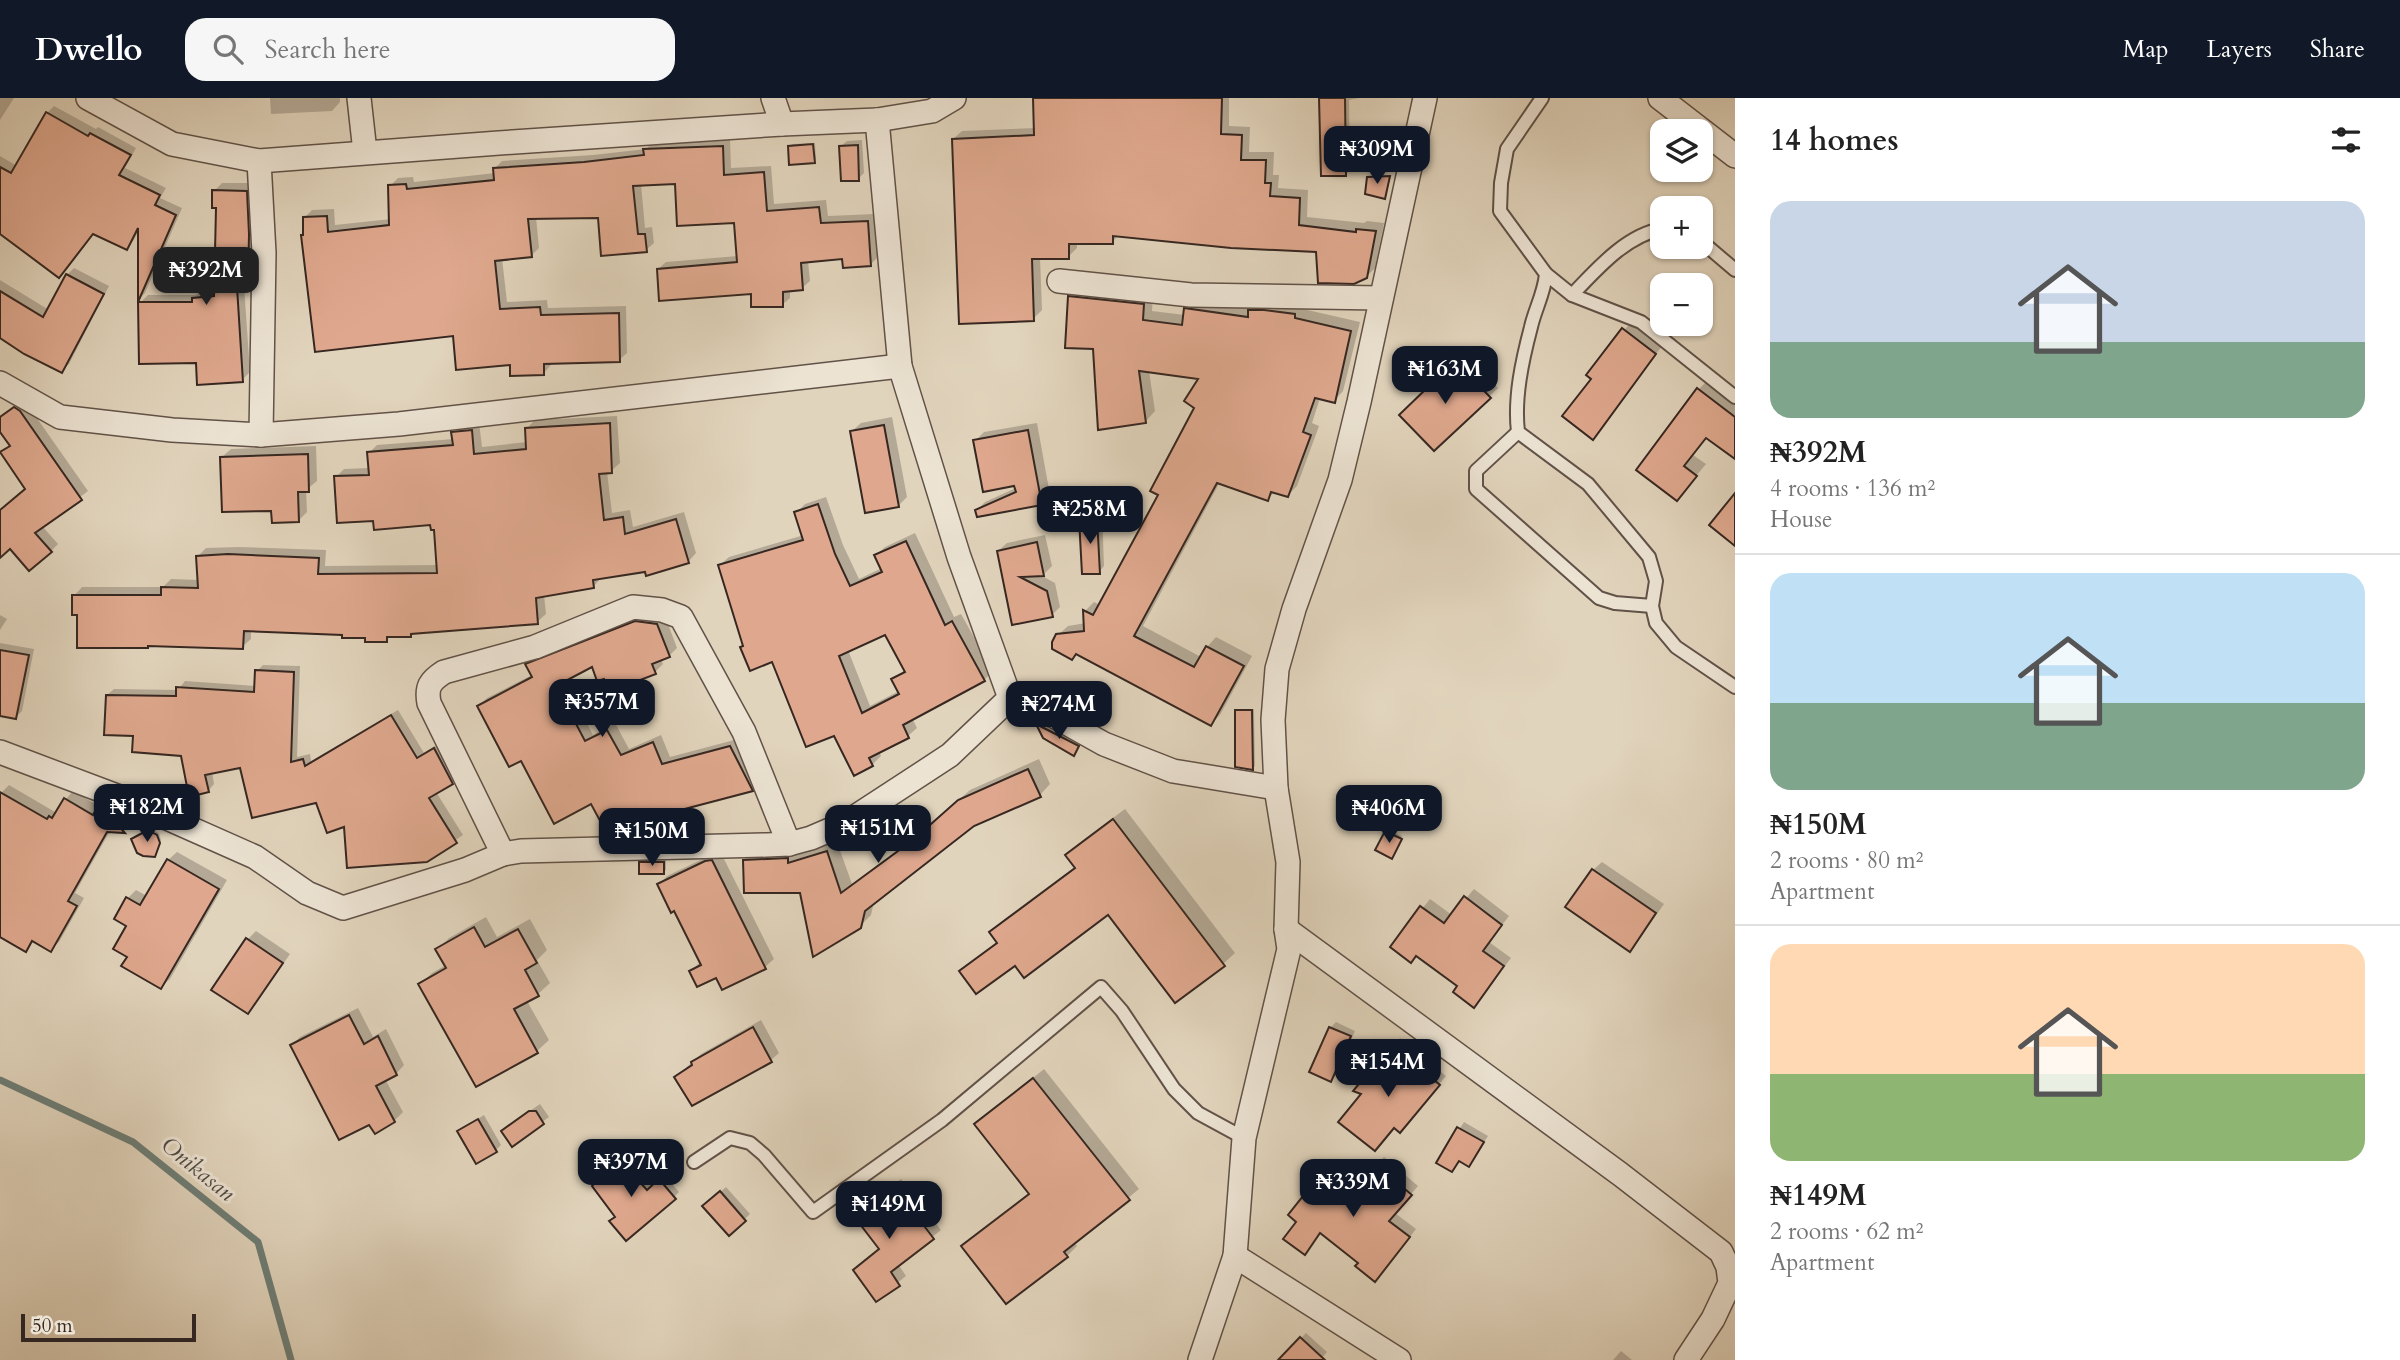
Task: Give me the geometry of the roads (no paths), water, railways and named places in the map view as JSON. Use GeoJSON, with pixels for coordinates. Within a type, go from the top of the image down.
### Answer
{"type":"FeatureCollection","features":[{"type":"Feature","properties":{"kind":"street"},"geometry":{"type":"LineString","coordinates":[[88,98],[172,144],[259,161],[782,124],[877,121],[932,111],[954,98]]}},
{"type":"Feature","properties":{"kind":"street"},"geometry":{"type":"LineString","coordinates":[[359,98],[365,152]]}},
{"type":"Feature","properties":{"kind":"street"},"geometry":{"type":"LineString","coordinates":[[773,98],[782,124]]}},
{"type":"Feature","properties":{"kind":"street"},"geometry":{"type":"LineString","coordinates":[[1200,1360],[1235,1256],[1244,1138],[1289,949],[1286,929],[1288,862],[1276,788],[1273,720],[1276,669],[1294,609],[1340,480],[1425,98]]}},
{"type":"Feature","properties":{"kind":"street"},"geometry":{"type":"LineString","coordinates":[[1660,98],[1735,156]]}},
{"type":"Feature","properties":{"kind":"street"},"geometry":{"type":"LineString","coordinates":[[877,121],[900,366],[959,557],[1010,698],[1054,716],[1104,744],[1173,771],[1276,788]]}},
{"type":"Feature","properties":{"kind":"street"},"geometry":{"type":"LineString","coordinates":[[259,161],[264,253],[261,435]]}},
{"type":"Feature","properties":{"kind":"street"},"geometry":{"type":"LineString","coordinates":[[1059,281],[1191,295],[1381,298]]}},
{"type":"Feature","properties":{"kind":"street"},"geometry":{"type":"LineString","coordinates":[[0,383],[60,417],[172,430],[261,435],[399,424],[900,366]]}},
{"type":"Feature","properties":{"kind":"street"},"geometry":{"type":"LineString","coordinates":[[503,853],[429,703],[428,688],[432,680],[444,672],[535,647],[633,607],[672,612],[681,617],[744,732],[789,844]]}},
{"type":"Feature","properties":{"kind":"street"},"geometry":{"type":"LineString","coordinates":[[0,752],[122,798],[255,857],[307,894],[343,908],[464,870],[503,853],[789,844],[811,838],[846,823],[950,755],[1010,698]]}},
{"type":"Feature","properties":{"kind":"street"},"geometry":{"type":"LineString","coordinates":[[1286,929],[1620,1174],[1721,1252],[1728,1267],[1730,1283],[1713,1319],[1686,1360]]}},
{"type":"Feature","properties":{"kind":"street"},"geometry":{"type":"LineString","coordinates":[[1235,1256],[1399,1360]]}},
{"type":"Feature","properties":{"kind":"lane"},"geometry":{"type":"LineString","coordinates":[[1542,98],[1507,149],[1501,183],[1500,211],[1546,274],[1572,295],[1641,322],[1735,397]]}},
{"type":"Feature","properties":{"kind":"lane"},"geometry":{"type":"LineString","coordinates":[[1572,295],[1599,267],[1630,243],[1650,233]]}},
{"type":"Feature","properties":{"kind":"lane"},"geometry":{"type":"LineString","coordinates":[[1713,251],[1735,270]]}},
{"type":"Feature","properties":{"kind":"lane"},"geometry":{"type":"LineString","coordinates":[[1546,274],[1544,292],[1531,326],[1518,397],[1518,432],[1588,484],[1649,557],[1656,581],[1652,606],[1656,623],[1676,647],[1735,687]]}},
{"type":"Feature","properties":{"kind":"lane"},"geometry":{"type":"LineString","coordinates":[[1518,432],[1476,471],[1476,489],[1599,598],[1615,603],[1652,606]]}},
{"type":"Feature","properties":{"kind":"lane"},"geometry":{"type":"LineString","coordinates":[[694,1162],[730,1138],[750,1143],[764,1155],[813,1212],[942,1120],[1101,987],[1122,1011],[1174,1089],[1198,1113],[1244,1138]]}},
{"type":"Feature","properties":{"kind":"waterway","name":"Onikasan"},"geometry":{"type":"LineString","coordinates":[[0,1080],[133,1142],[258,1242],[291,1360]]}}]}
